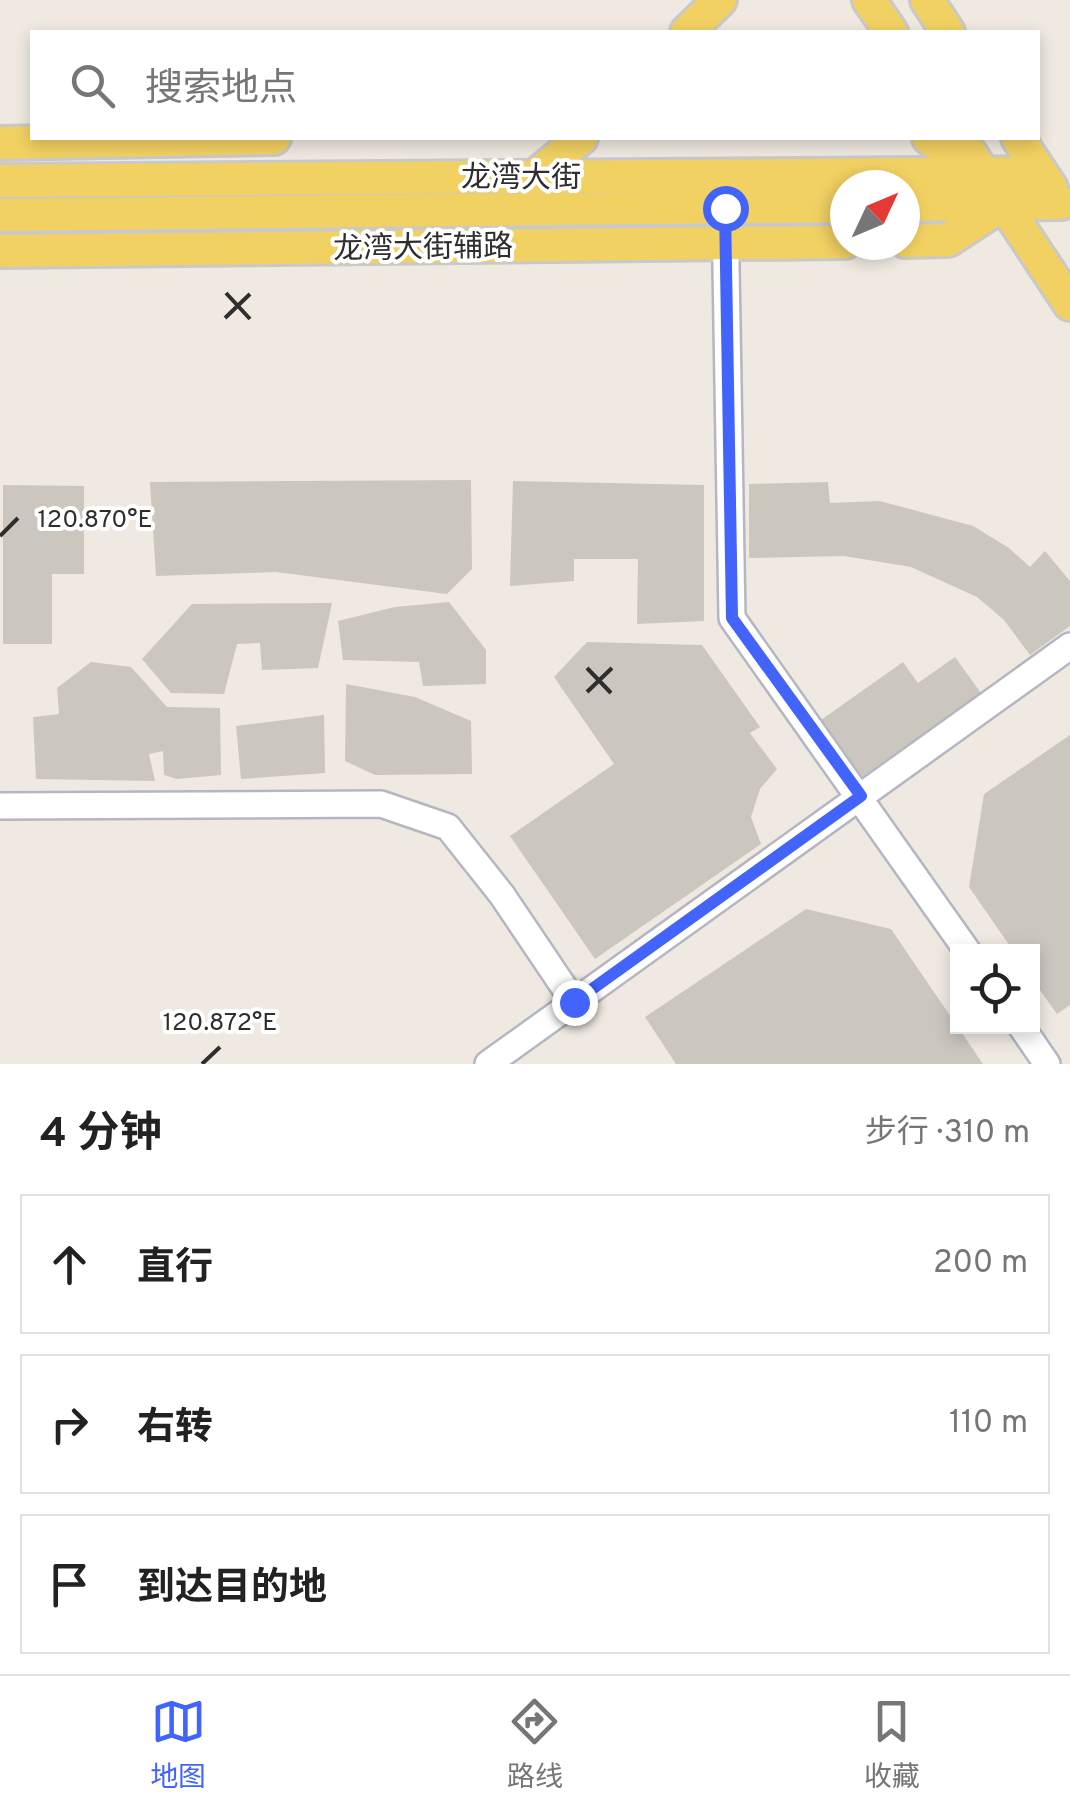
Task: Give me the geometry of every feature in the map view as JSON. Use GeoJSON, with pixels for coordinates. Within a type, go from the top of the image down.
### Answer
{"type":"FeatureCollection","features":[{"type":"Feature","properties":{"kind":"main road"},"geometry":{"type":"LineString","coordinates":[[690,30],[720,0]]}},
{"type":"Feature","properties":{"kind":"main road"},"geometry":{"type":"LineString","coordinates":[[869,0],[889,30]]}},
{"type":"Feature","properties":{"kind":"main road"},"geometry":{"type":"LineString","coordinates":[[926,0],[947,30]]}},
{"type":"Feature","properties":{"kind":"main road"},"geometry":{"type":"LineString","coordinates":[[0,143],[164,140]]}},
{"type":"Feature","properties":{"kind":"main road"},"geometry":{"type":"LineString","coordinates":[[534,177],[579,140]]}},
{"type":"Feature","properties":{"kind":"main road"},"geometry":{"type":"LineString","coordinates":[[932,140],[984,174]]}},
{"type":"Feature","properties":{"kind":"main road"},"geometry":{"type":"LineString","coordinates":[[961,140],[1070,304]]}},
{"type":"Feature","properties":{"kind":"main road"},"geometry":{"type":"LineString","coordinates":[[1019,140],[1066,210]]}},
{"type":"Feature","properties":{"kind":"main road","name":"龙湾大街"},"geometry":{"type":"LineString","coordinates":[[0,181],[1041,173]]}},
{"type":"Feature","properties":{"kind":"main road"},"geometry":{"type":"LineString","coordinates":[[920,241],[948,240],[1003,204]]}},
{"type":"Feature","properties":{"kind":"main road"},"geometry":{"type":"LineString","coordinates":[[920,205],[1003,204],[1066,210]]}},
{"type":"Feature","properties":{"kind":"main road","name":"龙湾大街"},"geometry":{"type":"LineString","coordinates":[[0,215],[830,206]]}},
{"type":"Feature","properties":{"kind":"main road","name":"龙湾大街辅路"},"geometry":{"type":"LineString","coordinates":[[0,252],[830,242]]}},
{"type":"Feature","properties":{"kind":"street"},"geometry":{"type":"LineString","coordinates":[[725,208],[732,618],[963,944]]}},
{"type":"Feature","properties":{"kind":"street"},"geometry":{"type":"LineString","coordinates":[[488,1064],[1070,646]]}},
{"type":"Feature","properties":{"kind":"street"},"geometry":{"type":"LineString","coordinates":[[0,806],[381,804],[448,827],[502,895],[574,1002]]}},
{"type":"Feature","properties":{"kind":"street"},"geometry":{"type":"LineString","coordinates":[[1026,1034],[1047,1064]]}},
{"type":"Feature","properties":{"kind":"building"},"geometry":{"type":"Polygon","coordinates":[[[471,480],[472,569],[447,594],[276,572],[156,576],[150,482],[471,480]]]}},
{"type":"Feature","properties":{"kind":"building"},"geometry":{"type":"Polygon","coordinates":[[[513,481],[704,485],[704,621],[637,624],[638,559],[574,559],[574,581],[510,586],[513,481]]]}},
{"type":"Feature","properties":{"kind":"building"},"geometry":{"type":"Polygon","coordinates":[[[828,482],[830,503],[880,501],[973,526],[1009,548],[1030,567],[1045,551],[1070,581],[1070,626],[1030,655],[1004,620],[977,597],[911,567],[844,556],[749,558],[749,484],[828,482]]]}},
{"type":"Feature","properties":{"kind":"building"},"geometry":{"type":"Polygon","coordinates":[[[3,485],[84,486],[84,574],[52,574],[52,644],[3,644],[3,485]]]}},
{"type":"Feature","properties":{"kind":"building"},"geometry":{"type":"Polygon","coordinates":[[[449,602],[486,650],[486,684],[423,686],[419,662],[343,660],[338,621],[395,607],[449,602]]]}},
{"type":"Feature","properties":{"kind":"building"},"geometry":{"type":"Polygon","coordinates":[[[332,603],[318,668],[262,670],[260,643],[237,644],[224,694],[171,693],[142,659],[192,604],[332,603]]]}},
{"type":"Feature","properties":{"kind":"building"},"geometry":{"type":"Polygon","coordinates":[[[587,642],[702,645],[760,727],[750,733],[777,769],[760,789],[751,817],[761,844],[595,959],[510,836],[614,764],[554,677],[587,642]]]}},
{"type":"Feature","properties":{"kind":"building"},"geometry":{"type":"Polygon","coordinates":[[[955,657],[981,693],[862,777],[821,720],[903,662],[918,683],[955,657]]]}},
{"type":"Feature","properties":{"kind":"building"},"geometry":{"type":"Polygon","coordinates":[[[91,662],[131,667],[167,707],[220,708],[221,775],[177,779],[164,775],[163,751],[149,754],[155,781],[36,779],[33,717],[59,714],[57,688],[91,662]]]}},
{"type":"Feature","properties":{"kind":"building"},"geometry":{"type":"Polygon","coordinates":[[[346,684],[415,697],[471,721],[472,774],[375,775],[345,761],[346,684]]]}},
{"type":"Feature","properties":{"kind":"building"},"geometry":{"type":"Polygon","coordinates":[[[324,715],[325,773],[241,779],[236,726],[324,715]]]}},
{"type":"Feature","properties":{"kind":"building"},"geometry":{"type":"Polygon","coordinates":[[[1070,735],[1070,1005],[1057,1014],[1040,990],[1040,944],[1008,944],[969,887],[984,794],[1070,735]]]}},
{"type":"Feature","properties":{"kind":"building"},"geometry":{"type":"Polygon","coordinates":[[[806,909],[891,929],[950,1016],[950,1034],[963,1034],[983,1064],[676,1064],[645,1017],[806,909]]]}},
{"type":"Feature","properties":{"kind":"route"},"geometry":{"type":"LineString","coordinates":[[574,1002],[861,796],[732,618],[725,208]]}}]}
